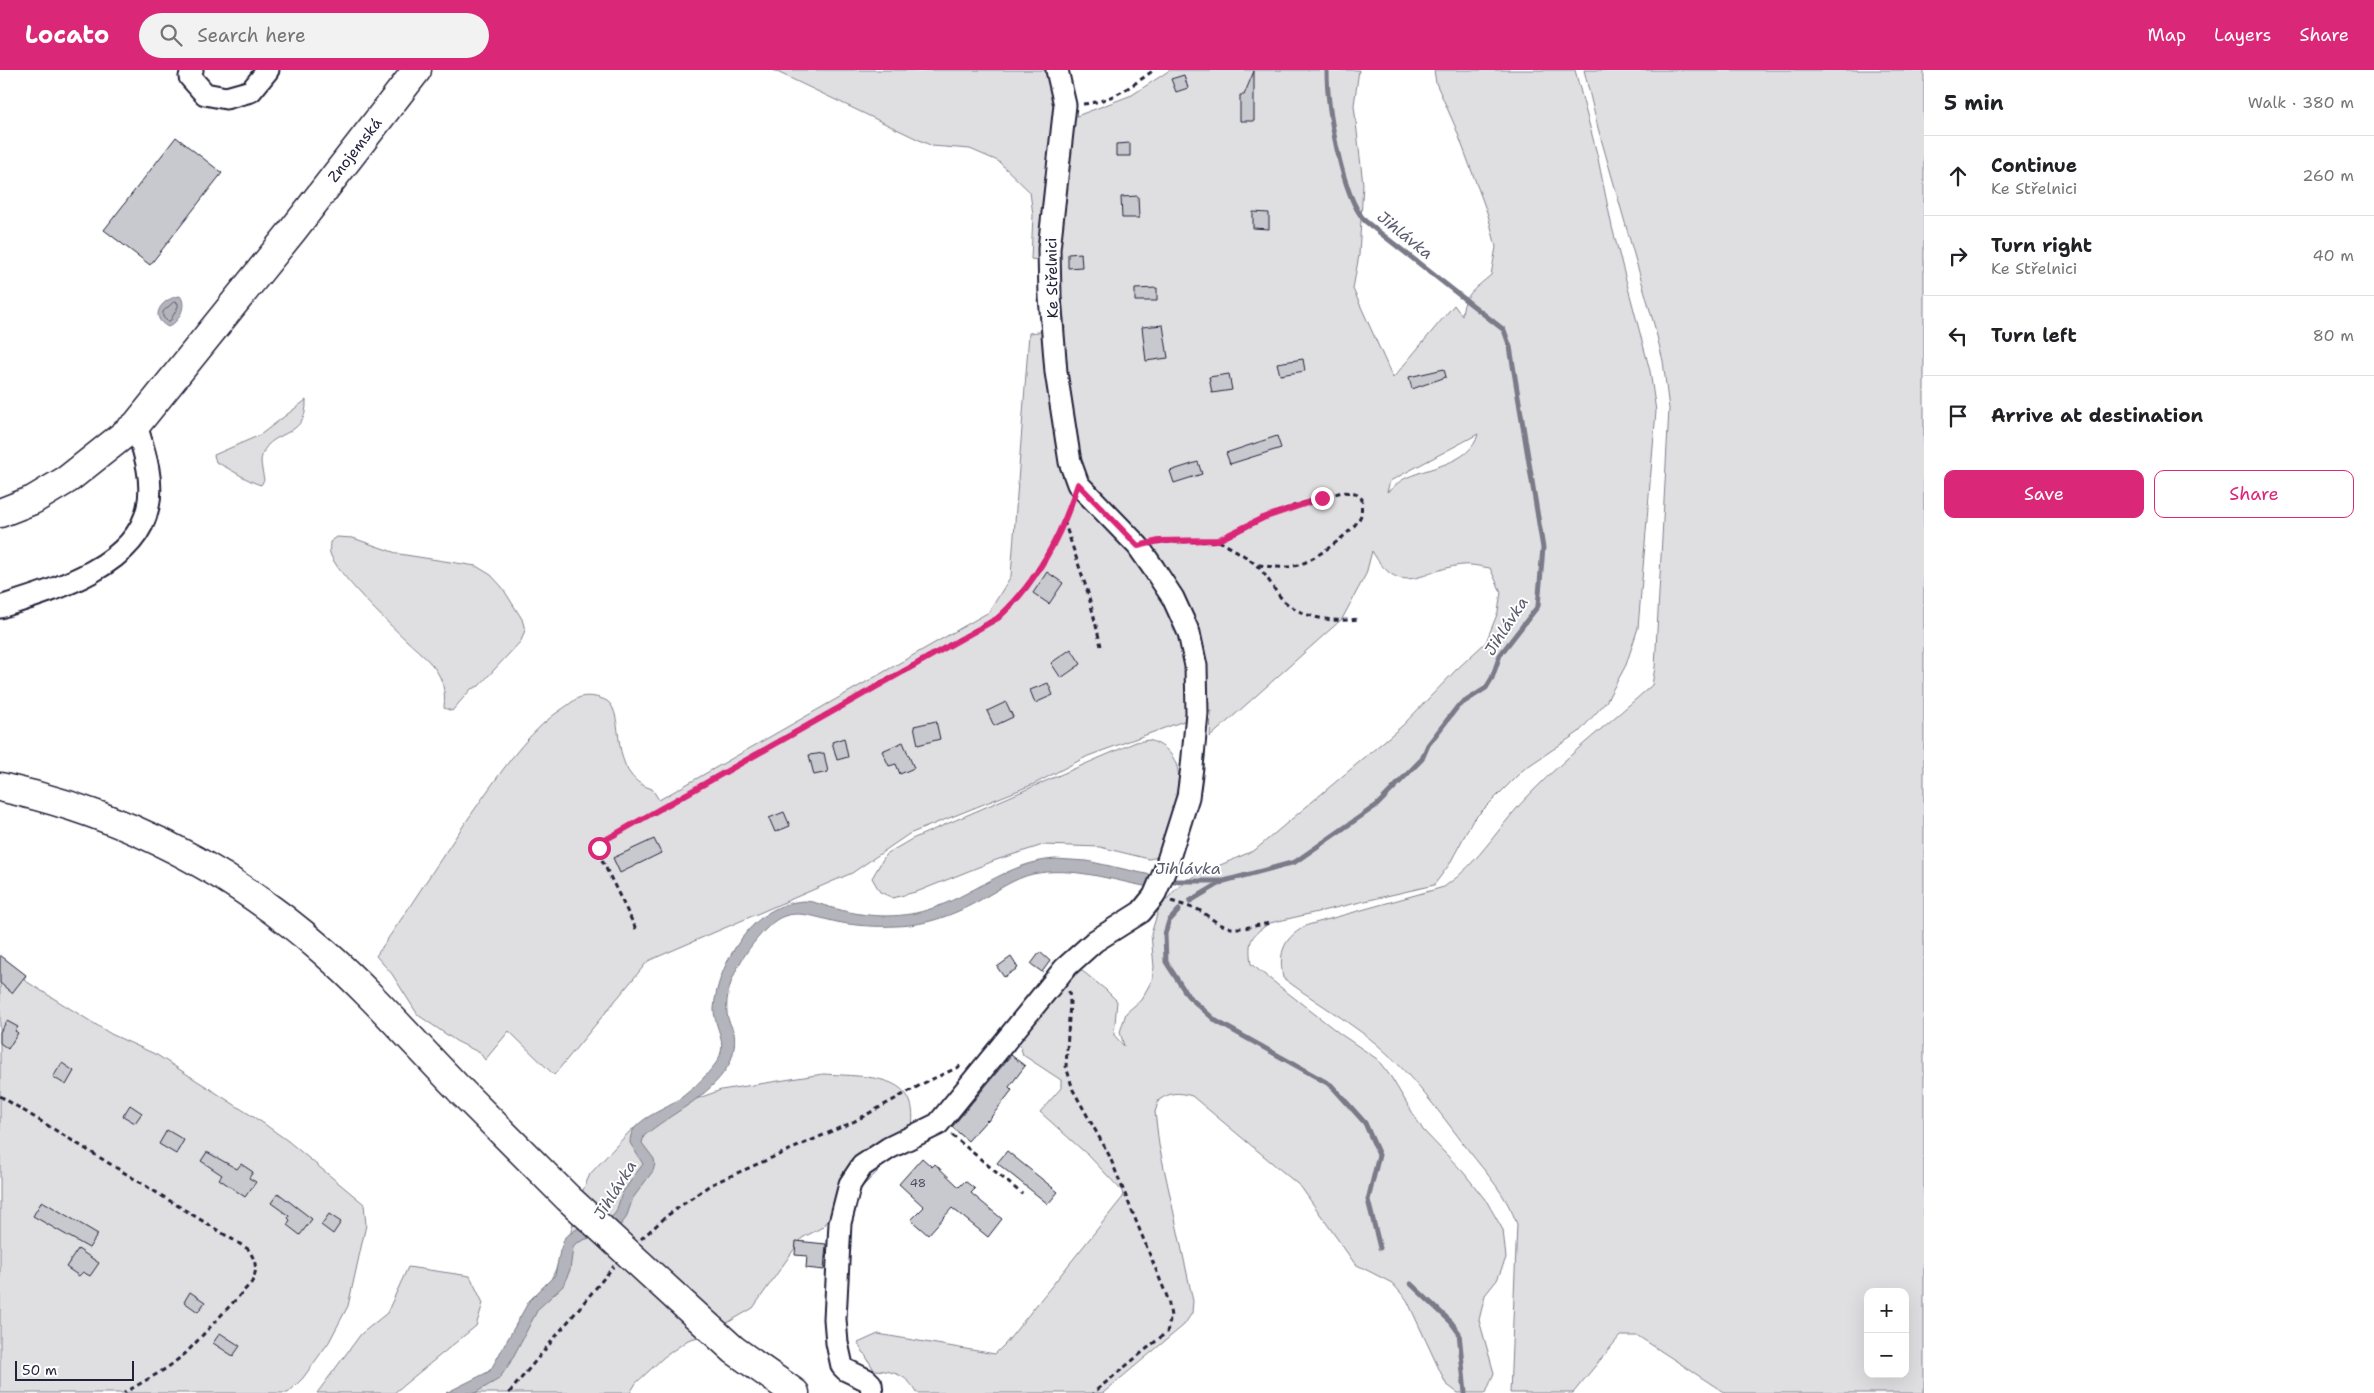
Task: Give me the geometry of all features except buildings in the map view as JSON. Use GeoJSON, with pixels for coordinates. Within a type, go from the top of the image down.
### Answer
{"type":"FeatureCollection","features":[{"type":"Feature","properties":{"kind":"main road","name":"Znojemská"},"geometry":{"type":"LineString","coordinates":[[0,513],[33,500],[68,479],[136,425],[293,230],[417,70]]}},
{"type":"Feature","properties":{"kind":"main road"},"geometry":{"type":"LineString","coordinates":[[0,787],[63,803],[127,826],[171,846],[236,884],[274,911],[325,953],[568,1198],[734,1350],[795,1393]]}},
{"type":"Feature","properties":{"kind":"street"},"geometry":{"type":"LineString","coordinates":[[192,70],[190,77],[205,94],[226,98],[251,91],[268,70]]}},
{"type":"Feature","properties":{"kind":"street","name":"Ke Střelnici"},"geometry":{"type":"LineString","coordinates":[[938,1124],[1065,968],[1095,941],[1141,912],[1155,893],[1165,870],[1188,797],[1197,713],[1196,666],[1189,633],[1172,598],[1138,546],[1078,484],[1070,462],[1064,429],[1056,372],[1050,297],[1049,249],[1065,105],[1057,70]]}},
{"type":"Feature","properties":{"kind":"street"},"geometry":{"type":"LineString","coordinates":[[0,606],[29,598],[84,575],[120,553],[131,542],[142,526],[149,506],[148,463],[136,425]]}},
{"type":"Feature","properties":{"kind":"street"},"geometry":{"type":"LineString","coordinates":[[872,1393],[871,1384],[867,1380],[846,1370],[842,1366],[837,1344],[835,1319],[840,1223],[850,1184],[862,1166],[890,1148],[938,1124]]}},
{"type":"Feature","properties":{"kind":"path"},"geometry":{"type":"LineString","coordinates":[[1065,105],[1099,102],[1128,88],[1154,70]]}},
{"type":"Feature","properties":{"kind":"path"},"geometry":{"type":"LineString","coordinates":[[636,930],[599,854],[599,848],[605,840],[998,618],[1017,601],[1058,535],[1078,484]]}},
{"type":"Feature","properties":{"kind":"path"},"geometry":{"type":"LineString","coordinates":[[1138,546],[1159,541],[1218,540],[1263,518],[1294,506],[1342,492],[1355,493],[1362,499],[1360,516],[1346,535],[1314,557],[1299,565],[1276,568],[1255,564]]}},
{"type":"Feature","properties":{"kind":"path"},"geometry":{"type":"LineString","coordinates":[[1064,521],[1088,593],[1102,646]]}},
{"type":"Feature","properties":{"kind":"path"},"geometry":{"type":"LineString","coordinates":[[1218,540],[1255,564],[1284,601],[1296,609],[1325,619],[1342,622],[1358,619]]}},
{"type":"Feature","properties":{"kind":"path"},"geometry":{"type":"LineString","coordinates":[[1155,893],[1199,910],[1219,924],[1231,928],[1244,928],[1270,923]]}},
{"type":"Feature","properties":{"kind":"path"},"geometry":{"type":"LineString","coordinates":[[1065,968],[1070,1002],[1066,1066],[1073,1090],[1109,1154],[1168,1299],[1171,1316],[1167,1332],[1093,1393]]}},
{"type":"Feature","properties":{"kind":"path"},"geometry":{"type":"LineString","coordinates":[[640,1241],[668,1214],[710,1185],[853,1122],[959,1065],[991,1061]]}},
{"type":"Feature","properties":{"kind":"path"},"geometry":{"type":"LineString","coordinates":[[0,1096],[248,1249],[255,1259],[257,1272],[252,1282],[186,1353],[166,1368],[124,1393]]}},
{"type":"Feature","properties":{"kind":"path"},"geometry":{"type":"LineString","coordinates":[[938,1124],[1022,1194]]}},
{"type":"Feature","properties":{"kind":"path"},"geometry":{"type":"LineString","coordinates":[[509,1393],[618,1261]]}},
{"type":"Feature","properties":{"kind":"shaded area"},"geometry":{"type":"Polygon","coordinates":[[[773,70],[1050,70],[1058,99],[1044,261],[1031,259],[1033,215],[1030,192],[998,161],[970,149],[932,146],[773,70]]]}},
{"type":"Feature","properties":{"kind":"shaded area"},"geometry":{"type":"Polygon","coordinates":[[[1170,70],[1359,70],[1354,105],[1363,184],[1359,255],[1353,289],[1393,378],[1454,305],[1462,316],[1468,297],[1475,288],[1491,275],[1496,247],[1488,215],[1455,126],[1436,83],[1434,70],[1575,70],[1597,154],[1612,227],[1650,371],[1656,411],[1638,628],[1626,665],[1606,702],[1579,732],[1524,769],[1473,820],[1449,865],[1434,885],[1270,923],[1254,935],[1250,944],[1251,964],[1339,1033],[1377,1059],[1391,1077],[1423,1130],[1464,1173],[1487,1202],[1503,1230],[1506,1258],[1497,1280],[1485,1295],[1479,1320],[1494,1373],[1486,1393],[1458,1393],[1446,1384],[1407,1300],[1392,1283],[1355,1264],[1301,1187],[1192,1096],[1179,1093],[1167,1095],[1159,1100],[1155,1112],[1159,1145],[1193,1301],[1192,1313],[1184,1325],[1103,1393],[917,1393],[909,1382],[899,1375],[888,1371],[874,1370],[858,1343],[878,1334],[995,1354],[1006,1343],[1123,1197],[1122,1191],[1090,1157],[1040,1112],[1061,1088],[1061,1080],[1023,1055],[1019,1042],[1072,974],[1080,969],[1117,1001],[1114,1035],[1124,1046],[1120,1032],[1126,1013],[1141,1000],[1152,980],[1154,967],[1151,934],[1159,908],[1176,889],[1195,876],[1255,850],[1402,726],[1486,642],[1498,612],[1501,592],[1490,568],[1463,565],[1449,567],[1414,578],[1403,579],[1393,575],[1383,566],[1372,551],[1366,574],[1342,619],[1210,737],[1211,711],[1088,756],[1034,784],[909,834],[852,873],[648,961],[554,1075],[509,1031],[485,1060],[480,1053],[456,1041],[418,1015],[392,974],[376,956],[512,757],[553,715],[577,699],[587,696],[598,697],[607,701],[613,708],[623,758],[628,771],[638,782],[652,789],[659,800],[989,612],[1011,576],[1029,333],[1065,329],[1056,242],[1074,117],[1132,95],[1170,70]],[[1478,434],[1390,481],[1387,492],[1402,480],[1457,459],[1474,444],[1478,434]]]}},
{"type":"Feature","properties":{"kind":"shaded area"},"geometry":{"type":"Polygon","coordinates":[[[1584,70],[1924,70],[1924,1393],[1725,1393],[1638,1336],[1620,1336],[1573,1393],[1510,1393],[1517,1224],[1508,1204],[1432,1103],[1406,1072],[1377,1044],[1283,978],[1281,960],[1285,946],[1293,935],[1308,925],[1444,887],[1457,877],[1469,866],[1521,804],[1546,778],[1652,685],[1655,667],[1669,409],[1663,361],[1598,128],[1584,70]]]}},
{"type":"Feature","properties":{"kind":"shaded area"},"geometry":{"type":"Polygon","coordinates":[[[306,400],[305,413],[301,422],[294,429],[270,443],[264,450],[261,460],[264,480],[261,485],[216,462],[214,455],[260,435],[306,400]]]}},
{"type":"Feature","properties":{"kind":"shaded area"},"geometry":{"type":"Polygon","coordinates":[[[337,537],[353,538],[399,554],[476,566],[491,575],[502,587],[522,619],[525,630],[521,641],[479,686],[471,689],[452,711],[444,708],[443,685],[435,668],[363,598],[334,562],[330,552],[330,542],[337,537]]]}},
{"type":"Feature","properties":{"kind":"shaded area"},"geometry":{"type":"Polygon","coordinates":[[[1149,740],[1165,748],[1175,761],[1179,775],[1175,809],[1158,857],[1149,859],[1100,847],[1043,845],[996,860],[919,891],[893,898],[880,892],[872,878],[886,854],[912,839],[1136,742],[1149,740]]]}},
{"type":"Feature","properties":{"kind":"shaded area"},"geometry":{"type":"Polygon","coordinates":[[[0,956],[26,976],[24,980],[111,1034],[157,1055],[263,1123],[288,1141],[364,1204],[366,1225],[348,1306],[329,1342],[303,1378],[288,1393],[0,1393],[0,956]]]}},
{"type":"Feature","properties":{"kind":"shaded area"},"geometry":{"type":"Polygon","coordinates":[[[823,1074],[876,1079],[891,1083],[903,1090],[910,1102],[913,1118],[909,1140],[821,1228],[802,1238],[753,1308],[708,1334],[688,1340],[664,1357],[636,1383],[630,1393],[466,1393],[503,1357],[532,1320],[569,1241],[577,1204],[590,1174],[631,1130],[677,1106],[721,1090],[823,1074]]]}},
{"type":"Feature","properties":{"kind":"shaded area"},"geometry":{"type":"Polygon","coordinates":[[[408,1267],[470,1276],[483,1303],[476,1326],[394,1393],[317,1393],[361,1334],[387,1313],[408,1267]]]}},
{"type":"Feature","properties":{"kind":"water"},"geometry":{"type":"Polygon","coordinates":[[[180,296],[183,305],[181,314],[168,327],[162,323],[158,313],[163,304],[168,300],[180,296]]]}},
{"type":"Feature","properties":{"kind":"water"},"geometry":{"type":"Polygon","coordinates":[[[1055,859],[1087,861],[1151,875],[1149,887],[1091,875],[1048,872],[1020,878],[962,909],[931,921],[897,926],[867,926],[793,914],[777,920],[769,926],[746,954],[733,976],[729,988],[727,1015],[735,1041],[730,1063],[720,1077],[700,1096],[644,1136],[642,1143],[654,1159],[655,1164],[653,1171],[633,1198],[626,1218],[619,1227],[602,1236],[586,1239],[575,1244],[570,1270],[563,1286],[538,1309],[510,1363],[499,1379],[475,1393],[446,1393],[490,1371],[529,1301],[555,1275],[565,1237],[577,1229],[610,1219],[616,1212],[622,1193],[643,1164],[630,1143],[631,1136],[637,1125],[684,1095],[716,1063],[722,1049],[714,1009],[718,985],[731,955],[748,930],[773,910],[804,901],[848,912],[870,915],[894,916],[916,913],[959,897],[1021,866],[1055,859]]]}},
{"type":"Feature","properties":{"kind":"waterway","name":"Jihlávka"},"geometry":{"type":"LineString","coordinates":[[1167,881],[1224,881],[1295,862],[1377,805],[1422,759],[1428,745],[1458,706],[1486,688],[1492,678],[1500,655],[1538,606],[1543,548],[1510,347],[1504,330],[1365,221],[1356,208],[1342,171],[1337,149],[1327,70]]}},
{"type":"Feature","properties":{"kind":"waterway"},"geometry":{"type":"LineString","coordinates":[[1190,901],[1222,882]]}},
{"type":"Feature","properties":{"kind":"waterway"},"geometry":{"type":"LineString","coordinates":[[1179,910],[1169,921],[1165,934],[1166,962],[1188,996],[1216,1021],[1331,1085],[1365,1123],[1379,1155],[1368,1200],[1380,1248]]}},
{"type":"Feature","properties":{"kind":"waterway"},"geometry":{"type":"LineString","coordinates":[[1411,1284],[1451,1322],[1459,1333],[1465,1393]]}},
{"type":"Feature","properties":{"kind":"route"},"geometry":{"type":"LineString","coordinates":[[599,848],[605,840],[998,618],[1017,601],[1058,535],[1078,484],[1138,546],[1159,541],[1218,540],[1263,518],[1322,498]]}}]}
